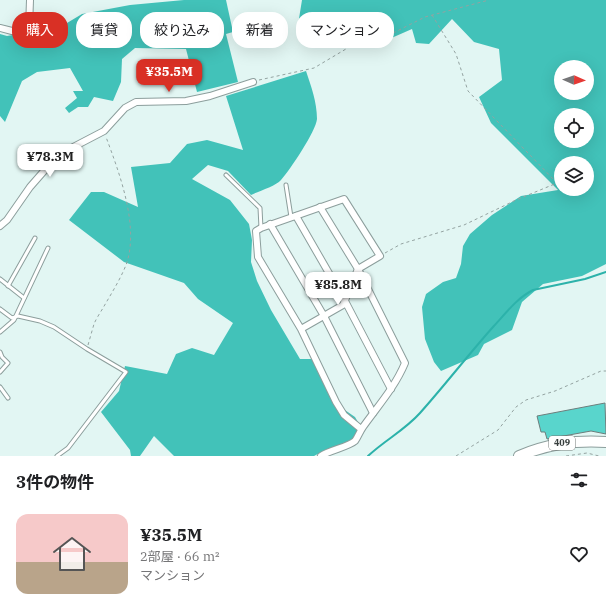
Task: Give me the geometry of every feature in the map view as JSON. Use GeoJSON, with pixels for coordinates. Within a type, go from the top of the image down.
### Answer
{"type":"FeatureCollection","features":[{"type":"Feature","properties":{"kind":"highway","name":"409"},"geometry":{"type":"LineString","coordinates":[[519,456],[550,445],[584,441],[606,442]]}},
{"type":"Feature","properties":{"kind":"street"},"geometry":{"type":"LineString","coordinates":[[0,28],[12,31],[29,28],[30,0]]}},
{"type":"Feature","properties":{"kind":"street"},"geometry":{"type":"LineString","coordinates":[[0,226],[7,220],[30,187],[58,155],[104,131],[126,108],[136,102],[186,101],[210,96],[252,82]]}},
{"type":"Feature","properties":{"kind":"street"},"geometry":{"type":"LineString","coordinates":[[301,329],[343,305],[358,269],[380,256],[344,199],[270,224],[256,231],[258,257],[301,329],[336,402],[344,415],[361,429]]}},
{"type":"Feature","properties":{"kind":"street"},"geometry":{"type":"LineString","coordinates":[[320,207],[358,269],[404,362],[399,378],[361,429],[355,440],[350,444],[328,451],[321,456]]}},
{"type":"Feature","properties":{"kind":"street"},"geometry":{"type":"LineString","coordinates":[[293,217],[345,301],[391,389]]}},
{"type":"Feature","properties":{"kind":"street"},"geometry":{"type":"LineString","coordinates":[[270,224],[324,316],[373,413]]}},
{"type":"Feature","properties":{"kind":"lane"},"geometry":{"type":"LineString","coordinates":[[226,175],[260,208],[261,228]]}},
{"type":"Feature","properties":{"kind":"lane"},"geometry":{"type":"LineString","coordinates":[[286,185],[293,217]]}},
{"type":"Feature","properties":{"kind":"lane"},"geometry":{"type":"LineString","coordinates":[[8,286],[35,238]]}},
{"type":"Feature","properties":{"kind":"lane"},"geometry":{"type":"LineString","coordinates":[[0,332],[14,320],[48,248]]}},
{"type":"Feature","properties":{"kind":"lane"},"geometry":{"type":"LineString","coordinates":[[0,279],[24,298]]}},
{"type":"Feature","properties":{"kind":"lane"},"geometry":{"type":"LineString","coordinates":[[0,309],[12,318],[15,316],[40,321],[54,327],[126,372],[68,448],[57,456]]}},
{"type":"Feature","properties":{"kind":"lane"},"geometry":{"type":"LineString","coordinates":[[0,352],[2,357],[8,363],[0,372]]}},
{"type":"Feature","properties":{"kind":"lane"},"geometry":{"type":"LineString","coordinates":[[0,387],[8,398]]}},
{"type":"Feature","properties":{"kind":"path"},"geometry":{"type":"LineString","coordinates":[[252,82],[314,68],[351,46],[371,44],[426,17],[489,0]]}},
{"type":"Feature","properties":{"kind":"path"},"geometry":{"type":"LineString","coordinates":[[380,256],[401,244],[464,225],[516,200],[557,183],[468,91],[456,54],[432,16]]}},
{"type":"Feature","properties":{"kind":"path"},"geometry":{"type":"LineString","coordinates":[[87,349],[94,323],[126,265],[130,244],[130,220],[127,203],[119,172],[104,131]]}},
{"type":"Feature","properties":{"kind":"path"},"geometry":{"type":"LineString","coordinates":[[456,456],[498,430],[516,406],[526,400],[555,391],[601,371],[606,371]]}},
{"type":"Feature","properties":{"kind":"path"},"geometry":{"type":"LineString","coordinates":[[566,456],[587,453],[599,456]]}},
{"type":"Feature","properties":{"kind":"shaded area"},"geometry":{"type":"Polygon","coordinates":[[[184,0],[226,0],[232,32],[226,34],[238,82],[197,92],[186,49],[135,48],[122,59],[121,82],[113,101],[94,97],[88,107],[78,107],[69,113],[65,108],[77,98],[73,91],[83,91],[70,68],[37,72],[22,81],[5,122],[0,116],[0,34],[7,36],[12,35],[12,48],[68,48],[68,22],[76,18],[76,48],[132,48],[132,12],[93,12],[130,5],[184,0]]]}},
{"type":"Feature","properties":{"kind":"shaded area"},"geometry":{"type":"Polygon","coordinates":[[[302,0],[606,0],[606,264],[582,276],[543,284],[522,302],[512,330],[484,344],[478,355],[441,371],[434,362],[425,339],[422,307],[426,294],[443,282],[456,278],[461,264],[463,246],[470,234],[492,215],[521,196],[554,191],[554,196],[594,196],[594,156],[554,156],[554,186],[491,123],[479,97],[502,80],[499,49],[474,42],[452,19],[429,44],[416,43],[412,29],[394,37],[394,12],[300,12],[302,0]]]}},
{"type":"Feature","properties":{"kind":"shaded area"},"geometry":{"type":"Polygon","coordinates":[[[306,71],[315,100],[317,113],[316,125],[308,141],[279,182],[251,195],[228,171],[208,165],[192,179],[230,200],[249,224],[252,240],[251,262],[257,281],[271,310],[300,359],[318,359],[339,406],[355,417],[362,429],[356,437],[314,456],[174,456],[154,436],[140,456],[131,456],[130,450],[101,412],[119,391],[125,366],[167,374],[176,354],[192,348],[214,355],[233,323],[198,299],[184,283],[124,262],[69,220],[91,192],[104,192],[138,207],[131,167],[170,163],[187,144],[207,140],[243,150],[226,96],[306,71]]]}},
{"type":"Feature","properties":{"kind":"building"},"geometry":{"type":"Polygon","coordinates":[[[605,403],[606,434],[591,431],[547,439],[545,432],[541,432],[537,416],[605,403]]]}},
{"type":"Feature","properties":{"kind":"waterway"},"geometry":{"type":"LineString","coordinates":[[368,456],[414,419],[493,327],[512,306],[527,293],[533,290],[585,279],[606,272]]}}]}
